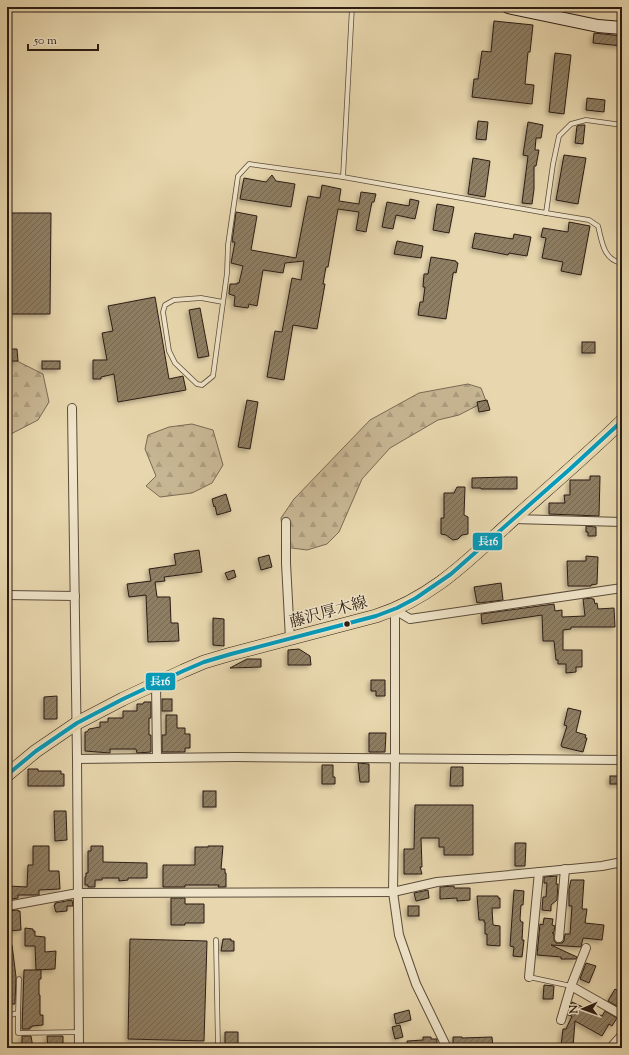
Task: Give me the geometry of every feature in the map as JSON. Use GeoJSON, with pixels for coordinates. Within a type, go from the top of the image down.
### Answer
{"type":"FeatureCollection","features":[{"type":"Feature","properties":{"kind":"main road"},"geometry":{"type":"LineString","coordinates":[[508,7],[598,26],[622,28]]}},
{"type":"Feature","properties":{"kind":"main road","name":"藤沢厚木線"},"geometry":{"type":"LineString","coordinates":[[7,775],[36,751],[77,723],[156,683],[204,662],[395,610],[441,582],[463,566],[622,421]]}},
{"type":"Feature","properties":{"kind":"street"},"geometry":{"type":"LineString","coordinates":[[72,408],[77,723],[79,1048]]}},
{"type":"Feature","properties":{"kind":"street"},"geometry":{"type":"LineString","coordinates":[[514,519],[622,522]]}},
{"type":"Feature","properties":{"kind":"street"},"geometry":{"type":"LineString","coordinates":[[286,522],[286,562],[290,639]]}},
{"type":"Feature","properties":{"kind":"street"},"geometry":{"type":"LineString","coordinates":[[395,610],[410,619],[622,588]]}},
{"type":"Feature","properties":{"kind":"street"},"geometry":{"type":"LineString","coordinates":[[7,595],[75,596]]}},
{"type":"Feature","properties":{"kind":"street"},"geometry":{"type":"LineString","coordinates":[[395,610],[393,892],[399,935],[416,984],[447,1048]]}},
{"type":"Feature","properties":{"kind":"street"},"geometry":{"type":"LineString","coordinates":[[156,683],[157,758]]}},
{"type":"Feature","properties":{"kind":"street"},"geometry":{"type":"LineString","coordinates":[[77,759],[395,758],[622,760]]}},
{"type":"Feature","properties":{"kind":"street"},"geometry":{"type":"LineString","coordinates":[[7,906],[78,893],[393,892],[437,882],[602,866],[622,862]]}},
{"type":"Feature","properties":{"kind":"street"},"geometry":{"type":"LineString","coordinates":[[559,938],[565,869]]}},
{"type":"Feature","properties":{"kind":"street"},"geometry":{"type":"LineString","coordinates":[[529,977],[539,872]]}},
{"type":"Feature","properties":{"kind":"street"},"geometry":{"type":"LineString","coordinates":[[561,1020],[586,948]]}},
{"type":"Feature","properties":{"kind":"street"},"geometry":{"type":"LineString","coordinates":[[572,986],[622,1015]]}},
{"type":"Feature","properties":{"kind":"street"},"geometry":{"type":"LineString","coordinates":[[614,1048],[613,1045],[622,1035]]}},
{"type":"Feature","properties":{"kind":"lane"},"geometry":{"type":"LineString","coordinates":[[343,177],[352,7]]}},
{"type":"Feature","properties":{"kind":"lane"},"geometry":{"type":"LineString","coordinates":[[546,213],[553,164],[559,136],[571,124],[586,120],[622,125]]}},
{"type":"Feature","properties":{"kind":"lane"},"geometry":{"type":"LineString","coordinates":[[224,302],[201,298],[174,300],[165,305],[163,312],[169,351],[175,363],[197,384],[202,385],[213,376],[224,302],[228,245],[238,176],[249,164],[343,177],[589,220],[598,226],[604,250],[608,257],[622,263]]}},
{"type":"Feature","properties":{"kind":"lane"},"geometry":{"type":"LineString","coordinates":[[216,940],[218,1048]]}},
{"type":"Feature","properties":{"kind":"lane"},"geometry":{"type":"LineString","coordinates":[[529,977],[572,986]]}},
{"type":"Feature","properties":{"kind":"lane"},"geometry":{"type":"LineString","coordinates":[[19,979],[18,1033],[79,1032]]}},
{"type":"Feature","properties":{"kind":"lane"},"geometry":{"type":"LineString","coordinates":[[7,1016],[18,1013]]}},
{"type":"Feature","properties":{"kind":"green space"},"geometry":{"type":"Polygon","coordinates":[[[7,356],[43,374],[49,402],[38,420],[7,436],[7,356]]]}},
{"type":"Feature","properties":{"kind":"green space"},"geometry":{"type":"Polygon","coordinates":[[[468,384],[481,388],[486,401],[459,415],[438,420],[390,448],[362,479],[339,532],[327,544],[307,550],[284,547],[281,518],[294,499],[370,420],[419,393],[468,384]]]}},
{"type":"Feature","properties":{"kind":"green space"},"geometry":{"type":"Polygon","coordinates":[[[192,424],[213,430],[223,465],[212,483],[192,493],[160,497],[146,486],[156,476],[145,449],[148,435],[169,427],[192,424]]]}},
{"type":"Feature","properties":{"kind":"building"},"geometry":{"type":"Polygon","coordinates":[[[494,21],[533,25],[530,52],[528,52],[525,84],[534,85],[532,104],[472,97],[474,79],[478,79],[482,51],[491,52],[494,21]]]}},
{"type":"Feature","properties":{"kind":"building"},"geometry":{"type":"Polygon","coordinates":[[[594,33],[622,36],[622,46],[593,43],[594,33]]]}},
{"type":"Feature","properties":{"kind":"building"},"geometry":{"type":"Polygon","coordinates":[[[555,53],[571,55],[564,114],[549,112],[555,53]]]}},
{"type":"Feature","properties":{"kind":"building"},"geometry":{"type":"Polygon","coordinates":[[[587,98],[605,100],[604,112],[586,110],[587,98]]]}},
{"type":"Feature","properties":{"kind":"building"},"geometry":{"type":"Polygon","coordinates":[[[478,121],[488,122],[486,140],[476,139],[478,121]]]}},
{"type":"Feature","properties":{"kind":"building"},"geometry":{"type":"Polygon","coordinates":[[[528,122],[543,125],[541,138],[536,138],[535,150],[539,150],[536,166],[534,166],[534,189],[532,204],[522,203],[528,156],[523,155],[528,122]]]}},
{"type":"Feature","properties":{"kind":"building"},"geometry":{"type":"Polygon","coordinates":[[[585,125],[583,144],[575,143],[577,126],[585,125]]]}},
{"type":"Feature","properties":{"kind":"building"},"geometry":{"type":"Polygon","coordinates":[[[564,155],[586,158],[578,204],[556,200],[564,155]]]}},
{"type":"Feature","properties":{"kind":"building"},"geometry":{"type":"Polygon","coordinates":[[[473,158],[490,161],[485,197],[468,194],[473,158]]]}},
{"type":"Feature","properties":{"kind":"building"},"geometry":{"type":"Polygon","coordinates":[[[272,175],[276,181],[295,184],[291,207],[240,199],[244,178],[266,182],[272,175]]]}},
{"type":"Feature","properties":{"kind":"building"},"geometry":{"type":"Polygon","coordinates":[[[322,185],[341,189],[339,201],[359,204],[361,192],[376,194],[374,202],[372,202],[366,232],[356,230],[359,212],[338,209],[328,267],[326,267],[323,284],[325,284],[317,329],[293,325],[284,380],[267,377],[275,331],[282,332],[292,278],[301,280],[304,261],[285,263],[283,273],[263,270],[257,306],[249,304],[248,308],[234,306],[235,296],[229,294],[230,284],[239,283],[243,266],[231,263],[235,242],[232,242],[236,212],[257,216],[251,250],[296,258],[308,196],[320,198],[322,185]]]}},
{"type":"Feature","properties":{"kind":"building"},"geometry":{"type":"Polygon","coordinates":[[[410,199],[419,201],[415,219],[396,215],[393,229],[382,227],[387,202],[409,206],[410,199]]]}},
{"type":"Feature","properties":{"kind":"building"},"geometry":{"type":"Polygon","coordinates":[[[437,204],[454,207],[449,233],[433,230],[437,204]]]}},
{"type":"Feature","properties":{"kind":"building"},"geometry":{"type":"Polygon","coordinates":[[[7,213],[51,213],[50,314],[7,314],[7,213]]]}},
{"type":"Feature","properties":{"kind":"building"},"geometry":{"type":"Polygon","coordinates":[[[569,222],[590,226],[581,275],[561,271],[563,262],[542,258],[546,238],[541,237],[543,228],[568,232],[569,222]]]}},
{"type":"Feature","properties":{"kind":"building"},"geometry":{"type":"Polygon","coordinates":[[[475,233],[513,239],[514,234],[531,237],[527,256],[509,253],[508,255],[472,248],[475,233]]]}},
{"type":"Feature","properties":{"kind":"building"},"geometry":{"type":"Polygon","coordinates":[[[397,241],[423,246],[421,258],[394,254],[397,241]]]}},
{"type":"Feature","properties":{"kind":"building"},"geometry":{"type":"Polygon","coordinates":[[[431,257],[456,261],[458,263],[456,273],[454,272],[453,274],[446,319],[418,315],[420,302],[423,302],[425,287],[423,287],[424,274],[428,274],[431,257]]]}},
{"type":"Feature","properties":{"kind":"building"},"geometry":{"type":"Polygon","coordinates":[[[155,297],[169,379],[183,376],[186,390],[118,402],[114,374],[101,377],[101,379],[93,379],[93,360],[107,360],[102,333],[113,331],[108,306],[155,297]]]}},
{"type":"Feature","properties":{"kind":"building"},"geometry":{"type":"Polygon","coordinates":[[[200,308],[209,356],[198,358],[189,310],[200,308]]]}},
{"type":"Feature","properties":{"kind":"building"},"geometry":{"type":"Polygon","coordinates":[[[582,342],[595,342],[595,353],[582,353],[582,342]]]}},
{"type":"Feature","properties":{"kind":"building"},"geometry":{"type":"Polygon","coordinates":[[[7,349],[17,349],[18,361],[7,361],[7,349]]]}},
{"type":"Feature","properties":{"kind":"building"},"geometry":{"type":"Polygon","coordinates":[[[42,361],[60,361],[60,369],[42,369],[42,361]]]}},
{"type":"Feature","properties":{"kind":"building"},"geometry":{"type":"Polygon","coordinates":[[[247,400],[258,402],[250,449],[238,447],[247,400]]]}},
{"type":"Feature","properties":{"kind":"building"},"geometry":{"type":"Polygon","coordinates":[[[487,400],[490,410],[479,412],[477,402],[487,400]]]}},
{"type":"Feature","properties":{"kind":"building"},"geometry":{"type":"Polygon","coordinates":[[[590,476],[600,476],[599,516],[549,514],[549,503],[565,503],[564,495],[570,495],[570,480],[590,480],[590,476]]]}},
{"type":"Feature","properties":{"kind":"building"},"geometry":{"type":"Polygon","coordinates":[[[517,477],[517,489],[472,488],[472,478],[517,477]]]}},
{"type":"Feature","properties":{"kind":"building"},"geometry":{"type":"Polygon","coordinates":[[[457,487],[465,487],[464,515],[468,517],[468,534],[462,535],[458,539],[453,540],[446,535],[441,534],[441,518],[444,518],[444,493],[454,493],[457,487]]]}},
{"type":"Feature","properties":{"kind":"building"},"geometry":{"type":"Polygon","coordinates":[[[226,494],[231,511],[217,515],[212,499],[226,494]]]}},
{"type":"Feature","properties":{"kind":"building"},"geometry":{"type":"Polygon","coordinates":[[[586,526],[596,527],[596,536],[588,536],[586,526]]]}},
{"type":"Feature","properties":{"kind":"building"},"geometry":{"type":"Polygon","coordinates":[[[199,550],[202,572],[164,577],[165,581],[155,582],[157,597],[170,597],[171,623],[178,623],[179,641],[148,642],[146,595],[129,597],[127,584],[151,581],[149,569],[176,565],[174,554],[199,550]]]}},
{"type":"Feature","properties":{"kind":"building"},"geometry":{"type":"Polygon","coordinates":[[[269,555],[272,567],[261,570],[258,558],[269,555]]]}},
{"type":"Feature","properties":{"kind":"building"},"geometry":{"type":"Polygon","coordinates":[[[586,556],[598,557],[597,584],[591,586],[568,586],[567,561],[586,561],[586,556]]]}},
{"type":"Feature","properties":{"kind":"building"},"geometry":{"type":"Polygon","coordinates":[[[234,570],[236,577],[228,580],[225,573],[234,570]]]}},
{"type":"Feature","properties":{"kind":"building"},"geometry":{"type":"Polygon","coordinates":[[[501,583],[503,600],[477,603],[474,587],[501,583]]]}},
{"type":"Feature","properties":{"kind":"building"},"geometry":{"type":"Polygon","coordinates":[[[583,599],[594,599],[595,604],[597,603],[598,609],[614,608],[615,627],[571,627],[571,629],[563,630],[563,650],[582,650],[582,667],[576,667],[576,672],[566,673],[566,664],[558,664],[558,660],[556,660],[554,641],[543,641],[542,615],[482,624],[481,614],[554,604],[555,611],[562,610],[562,617],[585,616],[583,599]]]}},
{"type":"Feature","properties":{"kind":"building"},"geometry":{"type":"Polygon","coordinates":[[[213,618],[224,619],[224,646],[213,645],[213,618]]]}},
{"type":"Feature","properties":{"kind":"building"},"geometry":{"type":"Polygon","coordinates":[[[299,649],[310,656],[311,665],[288,665],[288,650],[299,649]]]}},
{"type":"Feature","properties":{"kind":"building"},"geometry":{"type":"Polygon","coordinates":[[[247,659],[261,659],[261,667],[230,668],[247,659]]]}},
{"type":"Feature","properties":{"kind":"building"},"geometry":{"type":"Polygon","coordinates":[[[371,680],[385,680],[385,696],[376,696],[376,691],[371,691],[371,680]]]}},
{"type":"Feature","properties":{"kind":"building"},"geometry":{"type":"Polygon","coordinates":[[[57,696],[57,719],[44,719],[44,697],[57,696]]]}},
{"type":"Feature","properties":{"kind":"building"},"geometry":{"type":"Polygon","coordinates":[[[162,699],[172,699],[172,711],[162,711],[162,699]]]}},
{"type":"Feature","properties":{"kind":"building"},"geometry":{"type":"Polygon","coordinates":[[[144,702],[151,702],[149,735],[151,735],[151,752],[137,753],[136,749],[110,749],[110,753],[85,751],[85,732],[89,729],[100,727],[100,722],[108,722],[108,718],[123,718],[123,711],[137,711],[137,704],[143,704],[144,702]]]}},
{"type":"Feature","properties":{"kind":"building"},"geometry":{"type":"Polygon","coordinates":[[[568,708],[581,711],[576,732],[586,735],[585,738],[587,738],[583,752],[562,747],[561,745],[567,726],[564,725],[568,708]]]}},
{"type":"Feature","properties":{"kind":"building"},"geometry":{"type":"Polygon","coordinates":[[[166,715],[177,715],[177,728],[185,728],[185,734],[190,734],[190,748],[185,748],[185,752],[162,752],[162,735],[166,735],[166,715]]]}},
{"type":"Feature","properties":{"kind":"building"},"geometry":{"type":"Polygon","coordinates":[[[369,733],[386,733],[385,752],[369,752],[369,733]]]}},
{"type":"Feature","properties":{"kind":"building"},"geometry":{"type":"Polygon","coordinates":[[[358,763],[369,764],[369,782],[360,782],[358,763]]]}},
{"type":"Feature","properties":{"kind":"building"},"geometry":{"type":"Polygon","coordinates":[[[322,765],[333,765],[333,777],[335,777],[335,784],[322,784],[322,765]]]}},
{"type":"Feature","properties":{"kind":"building"},"geometry":{"type":"Polygon","coordinates":[[[451,767],[463,767],[463,786],[450,786],[451,767]]]}},
{"type":"Feature","properties":{"kind":"building"},"geometry":{"type":"Polygon","coordinates":[[[28,769],[38,769],[38,771],[61,771],[61,774],[64,774],[64,786],[28,786],[28,769]]]}},
{"type":"Feature","properties":{"kind":"building"},"geometry":{"type":"Polygon","coordinates":[[[610,776],[622,776],[622,784],[610,784],[610,776]]]}},
{"type":"Feature","properties":{"kind":"building"},"geometry":{"type":"Polygon","coordinates":[[[203,791],[216,791],[216,807],[203,807],[203,791]]]}},
{"type":"Feature","properties":{"kind":"building"},"geometry":{"type":"Polygon","coordinates":[[[415,805],[473,805],[473,855],[444,855],[444,847],[439,847],[439,838],[421,838],[422,867],[420,867],[422,874],[404,874],[404,849],[414,849],[415,805]]]}},
{"type":"Feature","properties":{"kind":"building"},"geometry":{"type":"Polygon","coordinates":[[[54,811],[66,811],[67,840],[55,841],[54,811]]]}},
{"type":"Feature","properties":{"kind":"building"},"geometry":{"type":"Polygon","coordinates":[[[515,843],[526,843],[525,866],[515,866],[515,843]]]}},
{"type":"Feature","properties":{"kind":"building"},"geometry":{"type":"Polygon","coordinates":[[[33,846],[49,846],[49,871],[59,871],[60,889],[39,890],[39,895],[18,895],[18,898],[7,900],[9,897],[9,886],[27,887],[28,865],[33,865],[33,846]]]}},
{"type":"Feature","properties":{"kind":"building"},"geometry":{"type":"Polygon","coordinates":[[[91,846],[103,846],[103,862],[147,863],[147,878],[128,878],[128,880],[119,881],[119,878],[102,878],[102,880],[95,880],[95,887],[88,887],[88,885],[85,885],[85,877],[86,873],[88,873],[88,851],[91,851],[91,846]]]}},
{"type":"Feature","properties":{"kind":"building"},"geometry":{"type":"Polygon","coordinates":[[[223,846],[221,869],[225,869],[226,887],[218,887],[219,885],[185,885],[185,887],[163,887],[163,865],[195,865],[195,847],[223,846]]]}},
{"type":"Feature","properties":{"kind":"building"},"geometry":{"type":"Polygon","coordinates":[[[557,876],[557,900],[551,905],[551,911],[542,910],[543,897],[546,897],[547,883],[544,883],[544,877],[557,876]]]}},
{"type":"Feature","properties":{"kind":"building"},"geometry":{"type":"Polygon","coordinates":[[[571,880],[584,880],[582,909],[587,909],[585,923],[604,925],[602,940],[583,938],[581,947],[551,945],[577,957],[576,959],[561,959],[561,957],[537,955],[540,924],[543,925],[544,918],[553,919],[552,925],[555,926],[554,932],[552,933],[554,933],[554,940],[556,943],[562,943],[564,941],[565,934],[570,934],[572,906],[569,906],[569,889],[571,880]]]}},
{"type":"Feature","properties":{"kind":"building"},"geometry":{"type":"Polygon","coordinates":[[[454,886],[454,888],[470,888],[470,900],[457,901],[457,898],[440,899],[440,887],[454,886]]]}},
{"type":"Feature","properties":{"kind":"building"},"geometry":{"type":"Polygon","coordinates":[[[428,890],[429,898],[416,901],[414,893],[428,890]]]}},
{"type":"Feature","properties":{"kind":"building"},"geometry":{"type":"Polygon","coordinates":[[[514,890],[524,891],[520,919],[521,922],[523,922],[522,940],[524,940],[522,957],[513,956],[514,947],[510,946],[514,890]]]}},
{"type":"Feature","properties":{"kind":"building"},"geometry":{"type":"Polygon","coordinates":[[[477,896],[498,896],[498,898],[500,898],[500,908],[492,908],[493,925],[500,926],[500,946],[487,945],[485,922],[484,920],[479,920],[477,896]]]}},
{"type":"Feature","properties":{"kind":"building"},"geometry":{"type":"Polygon","coordinates":[[[171,898],[185,898],[185,904],[204,904],[204,923],[171,925],[171,898]]]}},
{"type":"Feature","properties":{"kind":"building"},"geometry":{"type":"Polygon","coordinates":[[[72,900],[73,906],[67,906],[67,911],[56,912],[54,905],[55,903],[72,900]]]}},
{"type":"Feature","properties":{"kind":"building"},"geometry":{"type":"Polygon","coordinates":[[[408,906],[419,906],[419,916],[408,916],[408,906]]]}},
{"type":"Feature","properties":{"kind":"building"},"geometry":{"type":"Polygon","coordinates":[[[7,911],[20,911],[21,930],[7,931],[7,911]]]}},
{"type":"Feature","properties":{"kind":"building"},"geometry":{"type":"Polygon","coordinates":[[[25,928],[33,929],[33,931],[35,931],[35,936],[45,937],[45,952],[56,951],[55,969],[36,970],[35,946],[25,946],[25,928]]]}},
{"type":"Feature","properties":{"kind":"building"},"geometry":{"type":"Polygon","coordinates":[[[130,939],[207,941],[204,1041],[128,1039],[130,939]]]}},
{"type":"Feature","properties":{"kind":"building"},"geometry":{"type":"Polygon","coordinates":[[[223,939],[231,939],[231,941],[234,941],[234,951],[221,951],[223,939]]]}},
{"type":"Feature","properties":{"kind":"building"},"geometry":{"type":"Polygon","coordinates":[[[7,945],[12,945],[16,977],[15,1004],[7,1004],[7,945]]]}},
{"type":"Feature","properties":{"kind":"building"},"geometry":{"type":"Polygon","coordinates":[[[586,963],[596,966],[589,983],[580,979],[586,963]]]}},
{"type":"Feature","properties":{"kind":"building"},"geometry":{"type":"Polygon","coordinates":[[[24,970],[41,970],[41,979],[39,979],[39,995],[40,1015],[43,1015],[43,1025],[32,1026],[30,1029],[22,1029],[24,970]]]}},
{"type":"Feature","properties":{"kind":"building"},"geometry":{"type":"Polygon","coordinates":[[[544,985],[554,986],[553,999],[543,999],[544,985]]]}},
{"type":"Feature","properties":{"kind":"building"},"geometry":{"type":"Polygon","coordinates":[[[615,989],[622,993],[622,1009],[608,1001],[615,989]]]}},
{"type":"Feature","properties":{"kind":"building"},"geometry":{"type":"Polygon","coordinates":[[[572,1002],[602,1016],[605,1011],[617,1018],[612,1026],[609,1024],[602,1036],[575,1021],[573,1047],[561,1046],[563,1029],[566,1029],[572,1016],[568,1015],[572,1002]]]}},
{"type":"Feature","properties":{"kind":"building"},"geometry":{"type":"Polygon","coordinates":[[[409,1010],[411,1020],[396,1024],[394,1014],[409,1010]]]}},
{"type":"Feature","properties":{"kind":"building"},"geometry":{"type":"Polygon","coordinates":[[[400,1025],[403,1037],[395,1039],[392,1027],[400,1025]]]}},
{"type":"Feature","properties":{"kind":"building"},"geometry":{"type":"Polygon","coordinates":[[[225,1032],[238,1032],[238,1048],[226,1048],[225,1032]]]}},
{"type":"Feature","properties":{"kind":"building"},"geometry":{"type":"Polygon","coordinates":[[[22,1036],[31,1036],[33,1048],[22,1048],[22,1036]]]}},
{"type":"Feature","properties":{"kind":"building"},"geometry":{"type":"Polygon","coordinates":[[[47,1036],[63,1036],[63,1048],[48,1048],[47,1036]]]}},
{"type":"Feature","properties":{"kind":"building"},"geometry":{"type":"Polygon","coordinates":[[[423,1037],[437,1039],[437,1048],[408,1048],[407,1041],[423,1040],[423,1037]]]}},
{"type":"Feature","properties":{"kind":"building"},"geometry":{"type":"Polygon","coordinates":[[[453,1037],[492,1037],[493,1048],[458,1048],[457,1045],[453,1045],[453,1037]]]}},
{"type":"Feature","properties":{"kind":"transit line","name":"長16"},"geometry":{"type":"LineString","coordinates":[[7,775],[36,751],[77,723],[123,699],[183,671],[204,662],[231,654],[376,616],[397,608],[416,598],[451,574],[622,421]]}}]}
